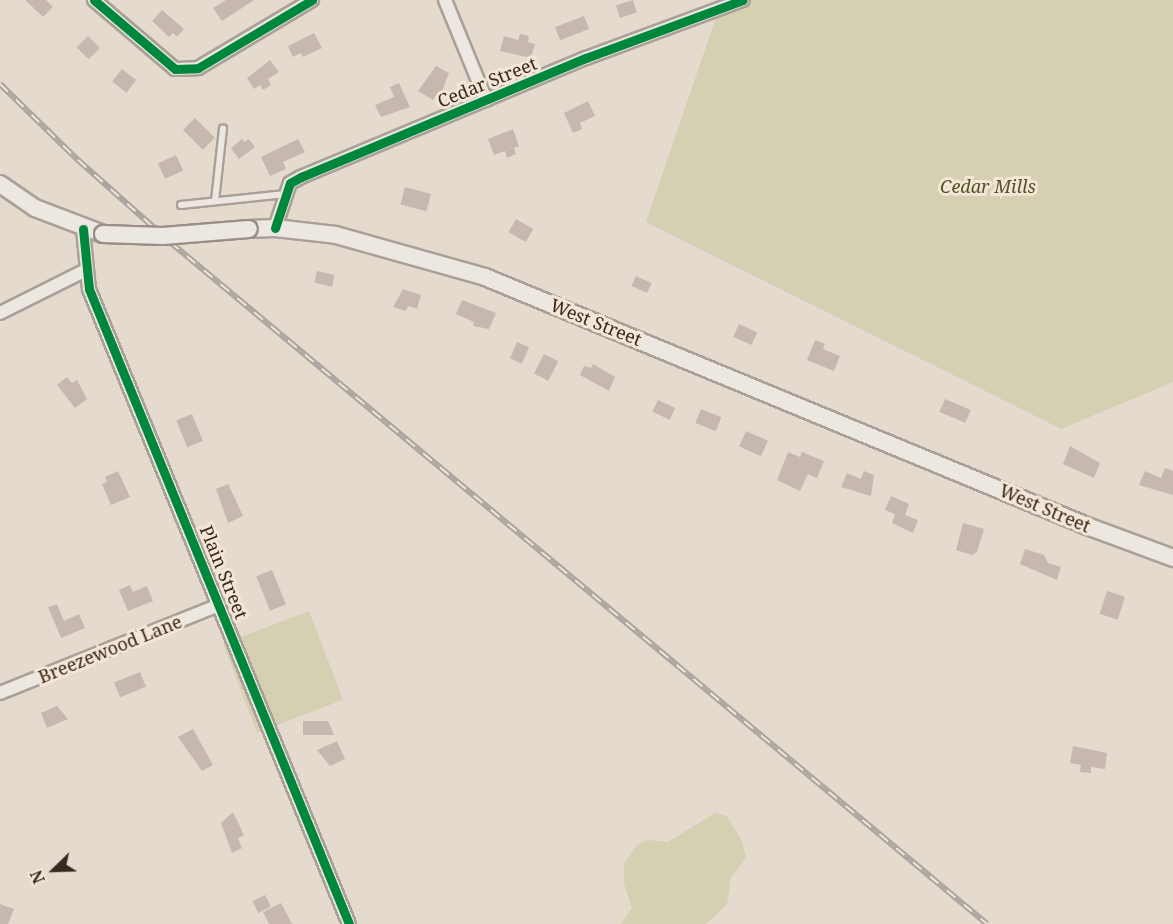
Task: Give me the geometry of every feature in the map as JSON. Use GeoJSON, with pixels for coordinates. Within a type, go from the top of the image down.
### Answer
{"type":"FeatureCollection","features":[{"type":"Feature","properties":{"kind":"main road","name":"West Street"},"geometry":{"type":"LineString","coordinates":[[0,184],[35,208],[83,229],[103,234],[163,236],[275,228],[336,235],[485,277],[1087,526],[1173,558]]}},
{"type":"Feature","properties":{"kind":"street"},"geometry":{"type":"LineString","coordinates":[[94,0],[175,69],[198,68],[312,0]]}},
{"type":"Feature","properties":{"kind":"street"},"geometry":{"type":"LineString","coordinates":[[445,0],[486,100]]}},
{"type":"Feature","properties":{"kind":"street","name":"Cedar Street"},"geometry":{"type":"LineString","coordinates":[[285,194],[290,183],[301,177],[486,100],[743,0]]}},
{"type":"Feature","properties":{"kind":"street"},"geometry":{"type":"LineString","coordinates":[[275,228],[285,194]]}},
{"type":"Feature","properties":{"kind":"street","name":"Plain Street"},"geometry":{"type":"LineString","coordinates":[[83,229],[90,289],[349,924]]}},
{"type":"Feature","properties":{"kind":"street"},"geometry":{"type":"LineString","coordinates":[[0,313],[86,270]]}},
{"type":"Feature","properties":{"kind":"street","name":"Breezewood Lane"},"geometry":{"type":"LineString","coordinates":[[0,693],[219,605]]}},
{"type":"Feature","properties":{"kind":"lane"},"geometry":{"type":"LineString","coordinates":[[215,201],[222,128]]}},
{"type":"Feature","properties":{"kind":"lane"},"geometry":{"type":"LineString","coordinates":[[181,205],[285,194]]}},
{"type":"Feature","properties":{"kind":"green space","name":"Cedar Mills"},"geometry":{"type":"Polygon","coordinates":[[[722,0],[1173,0],[1173,382],[1061,429],[646,222],[722,0]]]}},
{"type":"Feature","properties":{"kind":"green space"},"geometry":{"type":"Polygon","coordinates":[[[309,611],[343,700],[257,733],[223,644],[309,611]]]}},
{"type":"Feature","properties":{"kind":"green space"},"geometry":{"type":"Polygon","coordinates":[[[715,813],[727,816],[742,841],[746,857],[731,878],[727,904],[706,924],[621,924],[632,908],[624,884],[624,863],[637,845],[648,840],[668,842],[715,813]]]}},
{"type":"Feature","properties":{"kind":"building"},"geometry":{"type":"Polygon","coordinates":[[[25,0],[46,0],[53,7],[43,17],[25,0]]]}},
{"type":"Feature","properties":{"kind":"building"},"geometry":{"type":"Polygon","coordinates":[[[226,0],[254,0],[222,21],[213,8],[226,0]]]}},
{"type":"Feature","properties":{"kind":"building"},"geometry":{"type":"Polygon","coordinates":[[[633,0],[637,12],[620,18],[616,6],[633,0]]]}},
{"type":"Feature","properties":{"kind":"building"},"geometry":{"type":"Polygon","coordinates":[[[162,10],[184,29],[177,37],[173,33],[169,37],[152,21],[162,10]]]}},
{"type":"Feature","properties":{"kind":"building"},"geometry":{"type":"Polygon","coordinates":[[[584,16],[589,29],[560,40],[555,27],[584,16]]]}},
{"type":"Feature","properties":{"kind":"building"},"geometry":{"type":"Polygon","coordinates":[[[314,33],[322,48],[303,57],[301,53],[293,57],[288,46],[314,33]]]}},
{"type":"Feature","properties":{"kind":"building"},"geometry":{"type":"Polygon","coordinates":[[[520,34],[529,36],[528,42],[535,44],[531,58],[500,51],[504,36],[518,40],[520,34]]]}},
{"type":"Feature","properties":{"kind":"building"},"geometry":{"type":"Polygon","coordinates":[[[88,36],[100,48],[89,59],[77,47],[88,36]]]}},
{"type":"Feature","properties":{"kind":"building"},"geometry":{"type":"Polygon","coordinates":[[[270,60],[279,72],[268,79],[271,85],[263,90],[260,85],[254,89],[247,78],[270,60]]]}},
{"type":"Feature","properties":{"kind":"building"},"geometry":{"type":"Polygon","coordinates":[[[436,66],[449,73],[441,94],[438,92],[433,100],[418,91],[436,66]]]}},
{"type":"Feature","properties":{"kind":"building"},"geometry":{"type":"Polygon","coordinates":[[[122,69],[136,80],[126,93],[112,82],[122,69]]]}},
{"type":"Feature","properties":{"kind":"building"},"geometry":{"type":"Polygon","coordinates":[[[399,83],[410,107],[381,117],[375,105],[394,97],[390,87],[399,83]]]}},
{"type":"Feature","properties":{"kind":"building"},"geometry":{"type":"Polygon","coordinates":[[[588,101],[595,116],[580,123],[582,129],[573,133],[564,113],[588,101]]]}},
{"type":"Feature","properties":{"kind":"building"},"geometry":{"type":"Polygon","coordinates":[[[195,118],[215,138],[203,150],[183,130],[195,118]]]}},
{"type":"Feature","properties":{"kind":"building"},"geometry":{"type":"Polygon","coordinates":[[[513,129],[519,146],[514,148],[516,154],[507,158],[505,151],[494,155],[488,139],[513,129]]]}},
{"type":"Feature","properties":{"kind":"building"},"geometry":{"type":"Polygon","coordinates":[[[242,139],[244,142],[249,139],[255,147],[239,159],[231,148],[242,139]]]}},
{"type":"Feature","properties":{"kind":"building"},"geometry":{"type":"Polygon","coordinates":[[[298,139],[305,152],[283,162],[286,169],[270,176],[261,157],[298,139]]]}},
{"type":"Feature","properties":{"kind":"building"},"geometry":{"type":"Polygon","coordinates":[[[176,155],[183,170],[165,179],[158,163],[176,155]]]}},
{"type":"Feature","properties":{"kind":"building"},"geometry":{"type":"Polygon","coordinates":[[[405,187],[431,194],[426,211],[400,204],[405,187]]]}},
{"type":"Feature","properties":{"kind":"building"},"geometry":{"type":"Polygon","coordinates":[[[516,219],[533,229],[526,242],[508,232],[516,219]]]}},
{"type":"Feature","properties":{"kind":"building"},"geometry":{"type":"Polygon","coordinates":[[[317,271],[335,275],[332,287],[314,283],[317,271]]]}},
{"type":"Feature","properties":{"kind":"building"},"geometry":{"type":"Polygon","coordinates":[[[636,276],[652,283],[647,293],[632,286],[636,276]]]}},
{"type":"Feature","properties":{"kind":"building"},"geometry":{"type":"Polygon","coordinates":[[[403,289],[421,295],[417,309],[408,306],[406,311],[393,307],[403,289]]]}},
{"type":"Feature","properties":{"kind":"building"},"geometry":{"type":"Polygon","coordinates":[[[462,300],[496,313],[489,329],[473,326],[474,322],[456,314],[462,300]]]}},
{"type":"Feature","properties":{"kind":"building"},"geometry":{"type":"Polygon","coordinates":[[[739,324],[757,332],[752,345],[733,337],[739,324]]]}},
{"type":"Feature","properties":{"kind":"building"},"geometry":{"type":"Polygon","coordinates":[[[815,340],[825,344],[823,349],[840,356],[834,371],[807,360],[815,340]]]}},
{"type":"Feature","properties":{"kind":"building"},"geometry":{"type":"Polygon","coordinates":[[[517,342],[529,347],[522,364],[510,359],[517,342]]]}},
{"type":"Feature","properties":{"kind":"building"},"geometry":{"type":"Polygon","coordinates":[[[544,354],[558,361],[548,381],[534,374],[544,354]]]}},
{"type":"Feature","properties":{"kind":"building"},"geometry":{"type":"Polygon","coordinates":[[[593,364],[615,377],[609,391],[580,375],[584,366],[591,368],[593,364]]]}},
{"type":"Feature","properties":{"kind":"building"},"geometry":{"type":"Polygon","coordinates":[[[67,377],[72,383],[77,380],[87,399],[75,408],[57,385],[67,377]]]}},
{"type":"Feature","properties":{"kind":"building"},"geometry":{"type":"Polygon","coordinates":[[[945,399],[971,410],[965,423],[940,412],[945,399]]]}},
{"type":"Feature","properties":{"kind":"building"},"geometry":{"type":"Polygon","coordinates":[[[658,400],[675,408],[670,420],[653,412],[658,400]]]}},
{"type":"Feature","properties":{"kind":"building"},"geometry":{"type":"Polygon","coordinates":[[[701,409],[721,417],[716,431],[695,423],[701,409]]]}},
{"type":"Feature","properties":{"kind":"building"},"geometry":{"type":"Polygon","coordinates":[[[192,414],[203,441],[187,447],[176,420],[192,414]]]}},
{"type":"Feature","properties":{"kind":"building"},"geometry":{"type":"Polygon","coordinates":[[[746,431],[768,441],[761,456],[739,447],[746,431]]]}},
{"type":"Feature","properties":{"kind":"building"},"geometry":{"type":"Polygon","coordinates":[[[1070,446],[1100,463],[1094,478],[1063,464],[1070,446]]]}},
{"type":"Feature","properties":{"kind":"building"},"geometry":{"type":"Polygon","coordinates":[[[788,452],[800,457],[802,452],[824,461],[817,478],[808,474],[800,491],[777,480],[788,452]]]}},
{"type":"Feature","properties":{"kind":"building"},"geometry":{"type":"Polygon","coordinates":[[[1165,468],[1173,471],[1173,495],[1139,485],[1145,471],[1161,478],[1165,468]]]}},
{"type":"Feature","properties":{"kind":"building"},"geometry":{"type":"Polygon","coordinates":[[[118,471],[130,497],[111,505],[102,484],[107,482],[105,477],[118,471]]]}},
{"type":"Feature","properties":{"kind":"building"},"geometry":{"type":"Polygon","coordinates":[[[864,471],[874,475],[871,496],[841,487],[847,473],[861,479],[864,471]]]}},
{"type":"Feature","properties":{"kind":"building"},"geometry":{"type":"Polygon","coordinates":[[[228,484],[243,516],[228,523],[216,489],[228,484]]]}},
{"type":"Feature","properties":{"kind":"building"},"geometry":{"type":"Polygon","coordinates":[[[891,496],[909,504],[905,515],[918,520],[913,533],[892,523],[895,514],[885,510],[891,496]]]}},
{"type":"Feature","properties":{"kind":"building"},"geometry":{"type":"Polygon","coordinates":[[[963,523],[984,529],[977,552],[972,555],[956,550],[963,523]]]}},
{"type":"Feature","properties":{"kind":"building"},"geometry":{"type":"Polygon","coordinates":[[[1025,549],[1044,555],[1048,563],[1061,567],[1057,580],[1020,564],[1025,549]]]}},
{"type":"Feature","properties":{"kind":"building"},"geometry":{"type":"Polygon","coordinates":[[[272,570],[286,604],[270,611],[256,576],[272,570]]]}},
{"type":"Feature","properties":{"kind":"building"},"geometry":{"type":"Polygon","coordinates":[[[130,585],[133,592],[147,586],[153,601],[128,611],[119,590],[130,585]]]}},
{"type":"Feature","properties":{"kind":"building"},"geometry":{"type":"Polygon","coordinates":[[[1107,591],[1125,597],[1118,620],[1100,614],[1107,591]]]}},
{"type":"Feature","properties":{"kind":"building"},"geometry":{"type":"Polygon","coordinates":[[[57,604],[64,621],[79,614],[85,628],[61,638],[48,607],[57,604]]]}},
{"type":"Feature","properties":{"kind":"building"},"geometry":{"type":"Polygon","coordinates":[[[140,672],[146,687],[120,697],[114,682],[140,672]]]}},
{"type":"Feature","properties":{"kind":"building"},"geometry":{"type":"Polygon","coordinates":[[[57,706],[68,719],[47,728],[41,713],[57,706]]]}},
{"type":"Feature","properties":{"kind":"building"},"geometry":{"type":"Polygon","coordinates":[[[303,721],[328,721],[334,735],[303,735],[303,721]]]}},
{"type":"Feature","properties":{"kind":"building"},"geometry":{"type":"Polygon","coordinates":[[[193,729],[213,765],[202,771],[178,737],[193,729]]]}},
{"type":"Feature","properties":{"kind":"building"},"geometry":{"type":"Polygon","coordinates":[[[337,741],[345,759],[330,766],[317,750],[337,741]]]}},
{"type":"Feature","properties":{"kind":"building"},"geometry":{"type":"Polygon","coordinates":[[[1073,746],[1107,753],[1105,769],[1091,767],[1091,773],[1080,772],[1081,765],[1070,763],[1073,746]]]}},
{"type":"Feature","properties":{"kind":"building"},"geometry":{"type":"Polygon","coordinates":[[[233,812],[244,835],[238,838],[242,848],[232,853],[221,823],[233,812]]]}},
{"type":"Feature","properties":{"kind":"building"},"geometry":{"type":"Polygon","coordinates":[[[265,895],[271,907],[258,913],[253,901],[265,895]]]}},
{"type":"Feature","properties":{"kind":"building"},"geometry":{"type":"Polygon","coordinates":[[[281,903],[292,924],[269,924],[263,912],[281,903]]]}},
{"type":"Feature","properties":{"kind":"building"},"geometry":{"type":"Polygon","coordinates":[[[0,904],[14,909],[8,924],[0,924],[0,904]]]}},
{"type":"Feature","properties":{"kind":"railway"},"geometry":{"type":"LineString","coordinates":[[0,84],[78,160],[170,242],[987,924]]}},
{"type":"Feature","properties":{"kind":"cycle path"},"geometry":{"type":"LineString","coordinates":[[94,0],[175,69],[198,68],[312,0]]}},
{"type":"Feature","properties":{"kind":"cycle path"},"geometry":{"type":"LineString","coordinates":[[275,228],[290,183],[301,177],[586,58],[743,0]]}},
{"type":"Feature","properties":{"kind":"cycle path"},"geometry":{"type":"LineString","coordinates":[[83,229],[89,289],[349,924]]}}]}
